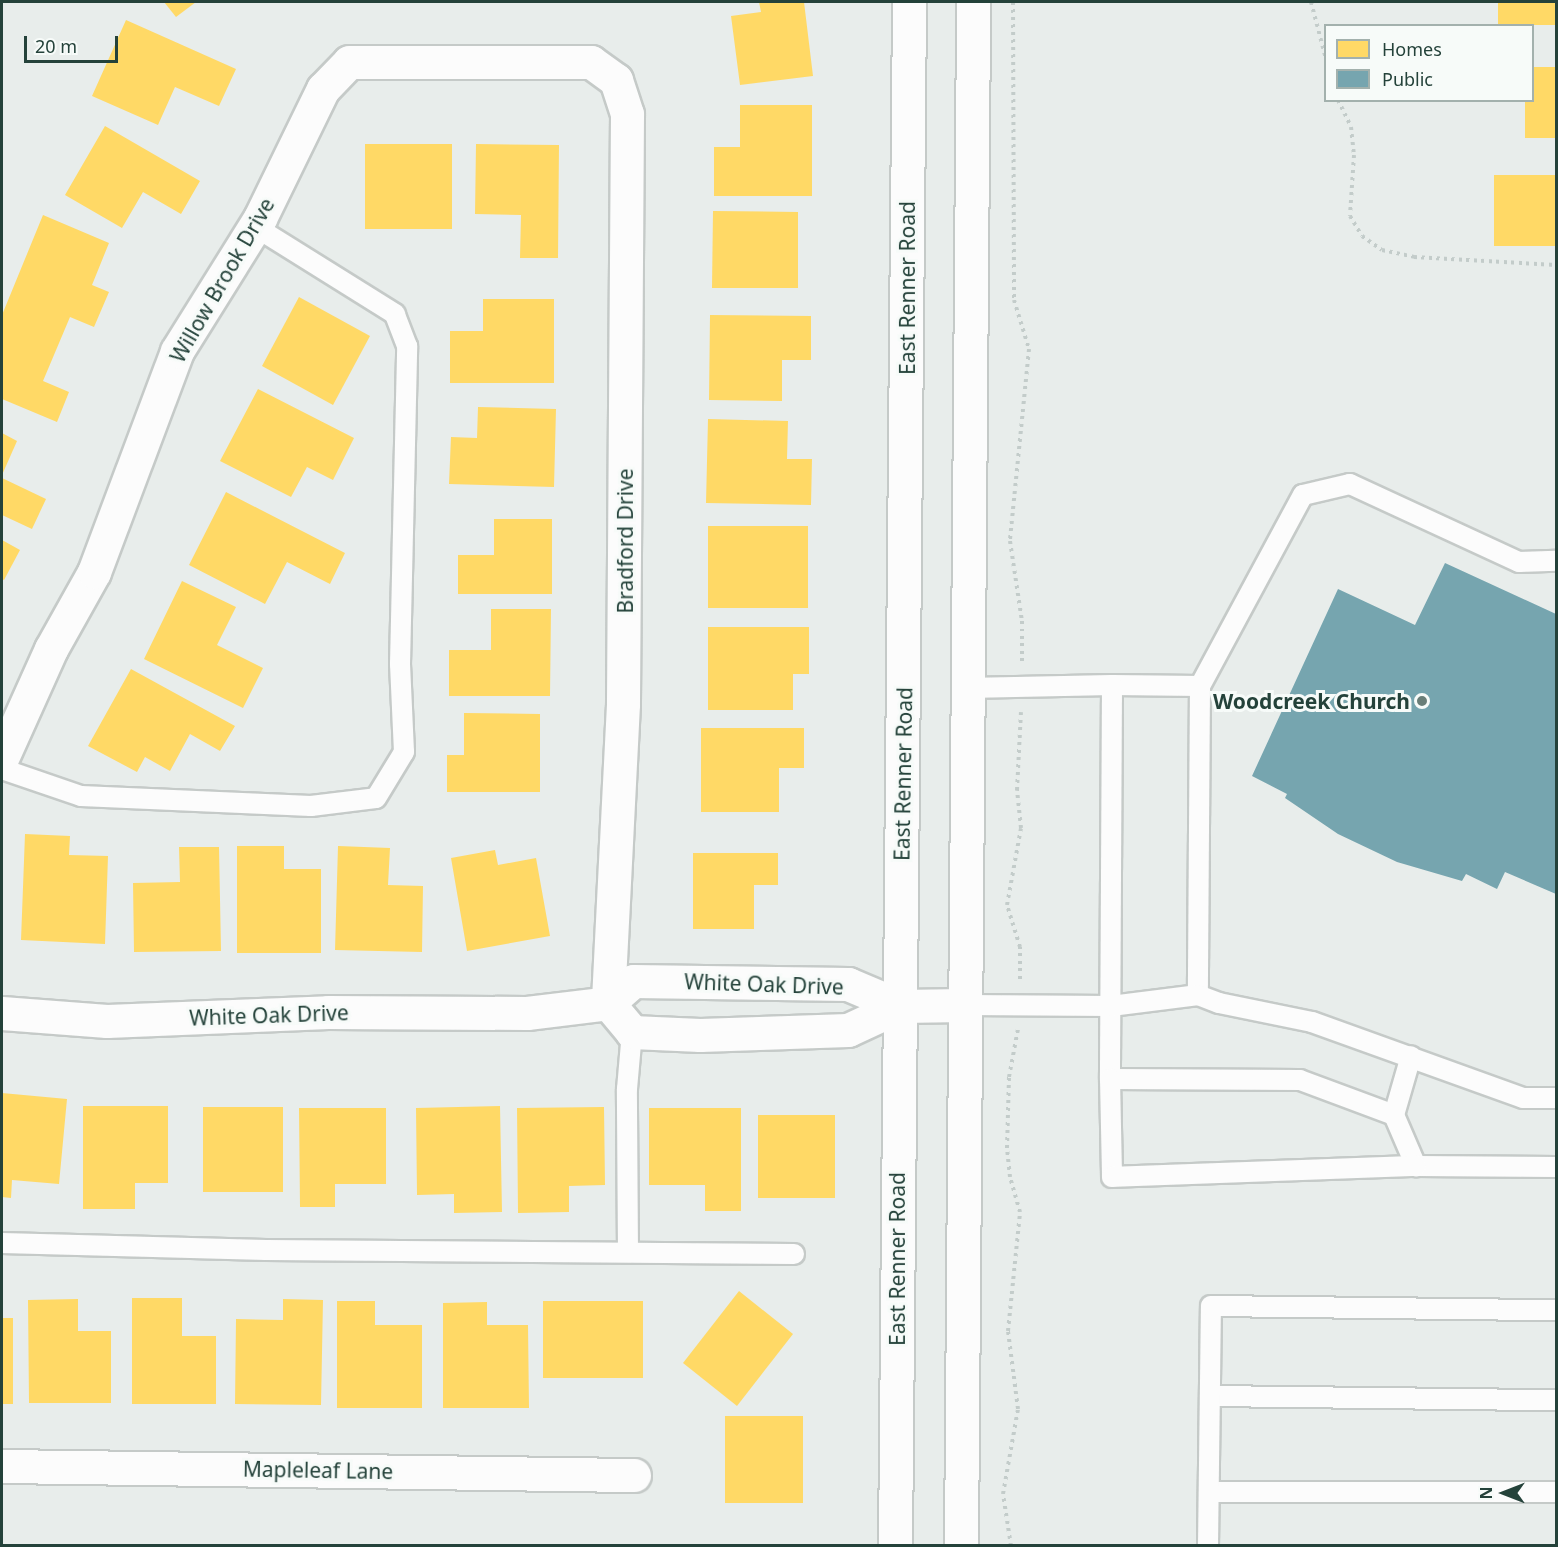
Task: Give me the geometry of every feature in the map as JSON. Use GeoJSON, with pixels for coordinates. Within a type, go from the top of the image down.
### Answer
{"type":"FeatureCollection","features":[{"type":"Feature","properties":{"kind":"street","name":"East Renner Road"},"geometry":{"type":"LineString","coordinates":[[895,1545],[909,2]]}},
{"type":"Feature","properties":{"kind":"street"},"geometry":{"type":"LineString","coordinates":[[961,1545],[973,2]]}},
{"type":"Feature","properties":{"kind":"street","name":"Willow Brook Drive"},"geometry":{"type":"LineString","coordinates":[[2,758],[51,649],[94,572],[177,351],[254,226],[323,89],[349,62],[591,62],[616,80]]}},
{"type":"Feature","properties":{"kind":"street","name":"Bradford Drive"},"geometry":{"type":"LineString","coordinates":[[608,1003],[619,845],[625,570],[627,114],[616,80]]}},
{"type":"Feature","properties":{"kind":"street","name":"White Oak Drive"},"geometry":{"type":"LineString","coordinates":[[2,1013],[107,1021],[328,1012],[527,1013],[608,1003],[633,981],[848,984],[900,1005]]}},
{"type":"Feature","properties":{"kind":"street"},"geometry":{"type":"LineString","coordinates":[[608,1003],[632,1032]]}},
{"type":"Feature","properties":{"kind":"street","name":"White Oak Drive"},"geometry":{"type":"LineString","coordinates":[[632,1032],[700,1035],[848,1030],[900,1005]]}},
{"type":"Feature","properties":{"kind":"street"},"geometry":{"type":"LineString","coordinates":[[900,1005],[965,1005]]}},
{"type":"Feature","properties":{"kind":"street","name":"Mapleleaf Lane"},"geometry":{"type":"LineString","coordinates":[[2,1466],[634,1475]]}},
{"type":"Feature","properties":{"kind":"lane"},"geometry":{"type":"LineString","coordinates":[[2,769],[81,796],[311,806],[376,798],[404,752],[400,664],[407,346],[395,314],[254,226]]}},
{"type":"Feature","properties":{"kind":"lane"},"geometry":{"type":"LineString","coordinates":[[1198,994],[1200,686],[1303,495],[1350,484],[1519,562],[1557,561]]}},
{"type":"Feature","properties":{"kind":"lane"},"geometry":{"type":"LineString","coordinates":[[1112,685],[1110,1078],[1112,1177],[1416,1166],[1557,1167]]}},
{"type":"Feature","properties":{"kind":"lane"},"geometry":{"type":"LineString","coordinates":[[967,688],[1200,686]]}},
{"type":"Feature","properties":{"kind":"lane"},"geometry":{"type":"LineString","coordinates":[[965,1005],[1111,1005],[1198,994],[1219,1003],[1312,1022],[1523,1098],[1557,1098]]}},
{"type":"Feature","properties":{"kind":"lane"},"geometry":{"type":"LineString","coordinates":[[628,1252],[627,1089],[632,1032]]}},
{"type":"Feature","properties":{"kind":"lane"},"geometry":{"type":"LineString","coordinates":[[1411,1056],[1394,1114],[1416,1166]]}},
{"type":"Feature","properties":{"kind":"lane"},"geometry":{"type":"LineString","coordinates":[[1110,1078],[1300,1080],[1394,1114]]}},
{"type":"Feature","properties":{"kind":"lane"},"geometry":{"type":"LineString","coordinates":[[2,1242],[266,1250],[794,1254]]}},
{"type":"Feature","properties":{"kind":"lane"},"geometry":{"type":"LineString","coordinates":[[1208,1545],[1211,1306],[1557,1310]]}},
{"type":"Feature","properties":{"kind":"lane"},"geometry":{"type":"LineString","coordinates":[[1210,1396],[1557,1400]]}},
{"type":"Feature","properties":{"kind":"lane"},"geometry":{"type":"LineString","coordinates":[[1209,1492],[1557,1492]]}},
{"type":"Feature","properties":{"kind":"path"},"geometry":{"type":"LineString","coordinates":[[1011,1545],[1003,1494],[1018,1409],[1008,1331],[1020,1212],[1010,1178],[1007,1148],[1010,1077],[1018,1041],[1020,948],[1007,905],[1021,828],[1017,790],[1023,621],[1010,541],[1029,349],[1014,300],[1014,2]]}},
{"type":"Feature","properties":{"kind":"path"},"geometry":{"type":"LineString","coordinates":[[1311,2],[1324,51]]}},
{"type":"Feature","properties":{"kind":"path"},"geometry":{"type":"LineString","coordinates":[[1339,102],[1351,126],[1354,155],[1350,216],[1362,236],[1382,250],[1414,257],[1557,265]]}},
{"type":"Feature","properties":{"kind":"building: Homes"},"geometry":{"type":"Polygon","coordinates":[[[164,2],[196,2],[176,17],[164,2]]]}},
{"type":"Feature","properties":{"kind":"building: Homes"},"geometry":{"type":"Polygon","coordinates":[[[759,2],[804,2],[813,76],[740,85],[731,16],[761,12],[759,2]]]}},
{"type":"Feature","properties":{"kind":"building: Homes"},"geometry":{"type":"Polygon","coordinates":[[[1498,2],[1556,2],[1556,25],[1498,24],[1498,2]]]}},
{"type":"Feature","properties":{"kind":"building: Homes"},"geometry":{"type":"Polygon","coordinates":[[[126,20],[236,69],[219,106],[175,87],[158,125],[92,96],[126,20]]]}},
{"type":"Feature","properties":{"kind":"building: Homes"},"geometry":{"type":"Polygon","coordinates":[[[1534,67],[1556,67],[1556,138],[1525,138],[1525,102],[1534,102],[1534,67]]]}},
{"type":"Feature","properties":{"kind":"building: Homes"},"geometry":{"type":"Polygon","coordinates":[[[740,105],[812,105],[812,196],[714,196],[714,147],[740,147],[740,105]]]}},
{"type":"Feature","properties":{"kind":"building: Homes"},"geometry":{"type":"Polygon","coordinates":[[[105,126],[200,181],[181,214],[143,192],[122,228],[65,195],[105,126]]]}},
{"type":"Feature","properties":{"kind":"building: Homes"},"geometry":{"type":"Polygon","coordinates":[[[365,144],[452,144],[452,229],[365,229],[365,144]]]}},
{"type":"Feature","properties":{"kind":"building: Homes"},"geometry":{"type":"Polygon","coordinates":[[[476,144],[559,145],[558,258],[520,258],[521,215],[475,214],[476,144]]]}},
{"type":"Feature","properties":{"kind":"building: Homes"},"geometry":{"type":"Polygon","coordinates":[[[1494,175],[1556,175],[1556,246],[1494,246],[1494,175]]]}},
{"type":"Feature","properties":{"kind":"building: Homes"},"geometry":{"type":"Polygon","coordinates":[[[713,211],[798,212],[798,288],[712,288],[713,211]]]}},
{"type":"Feature","properties":{"kind":"building: Homes"},"geometry":{"type":"Polygon","coordinates":[[[43,215],[109,243],[92,285],[109,292],[94,327],[70,317],[43,381],[69,392],[57,422],[2,399],[2,315],[43,215]]]}},
{"type":"Feature","properties":{"kind":"building: Homes"},"geometry":{"type":"Polygon","coordinates":[[[299,297],[370,336],[333,405],[262,366],[299,297]]]}},
{"type":"Feature","properties":{"kind":"building: Homes"},"geometry":{"type":"Polygon","coordinates":[[[483,299],[554,299],[554,383],[450,383],[450,331],[483,331],[483,299]]]}},
{"type":"Feature","properties":{"kind":"building: Homes"},"geometry":{"type":"Polygon","coordinates":[[[710,315],[811,316],[811,360],[782,360],[782,401],[709,400],[710,315]]]}},
{"type":"Feature","properties":{"kind":"building: Homes"},"geometry":{"type":"Polygon","coordinates":[[[258,389],[354,438],[333,480],[307,467],[291,497],[220,461],[258,389]]]}},
{"type":"Feature","properties":{"kind":"building: Homes"},"geometry":{"type":"Polygon","coordinates":[[[478,407],[556,409],[554,487],[449,484],[451,437],[477,438],[478,407]]]}},
{"type":"Feature","properties":{"kind":"building: Homes"},"geometry":{"type":"Polygon","coordinates":[[[708,419],[788,421],[787,459],[812,459],[811,505],[706,503],[708,419]]]}},
{"type":"Feature","properties":{"kind":"building: Homes"},"geometry":{"type":"Polygon","coordinates":[[[2,433],[17,441],[2,475],[2,433]]]}},
{"type":"Feature","properties":{"kind":"building: Homes"},"geometry":{"type":"Polygon","coordinates":[[[2,478],[46,499],[32,529],[2,515],[2,478]]]}},
{"type":"Feature","properties":{"kind":"building: Homes"},"geometry":{"type":"Polygon","coordinates":[[[226,492],[345,553],[330,584],[287,562],[265,604],[189,565],[226,492]]]}},
{"type":"Feature","properties":{"kind":"building: Homes"},"geometry":{"type":"Polygon","coordinates":[[[494,519],[552,519],[552,594],[458,594],[458,555],[494,555],[494,519]]]}},
{"type":"Feature","properties":{"kind":"building: Homes"},"geometry":{"type":"Polygon","coordinates":[[[708,526],[808,526],[808,608],[708,608],[708,526]]]}},
{"type":"Feature","properties":{"kind":"building: Homes"},"geometry":{"type":"Polygon","coordinates":[[[2,540],[20,550],[4,580],[2,579],[2,540]]]}},
{"type":"Feature","properties":{"kind":"building: Homes"},"geometry":{"type":"Polygon","coordinates":[[[182,581],[236,607],[217,645],[263,668],[243,708],[144,659],[182,581]]]}},
{"type":"Feature","properties":{"kind":"building: Homes"},"geometry":{"type":"Polygon","coordinates":[[[491,609],[551,609],[550,696],[449,696],[449,650],[491,650],[491,609]]]}},
{"type":"Feature","properties":{"kind":"building: Homes"},"geometry":{"type":"Polygon","coordinates":[[[708,627],[809,627],[809,674],[793,674],[793,710],[708,710],[708,627]]]}},
{"type":"Feature","properties":{"kind":"building: Homes"},"geometry":{"type":"Polygon","coordinates":[[[131,669],[235,726],[220,751],[190,734],[170,771],[145,757],[137,772],[88,746],[131,669]]]}},
{"type":"Feature","properties":{"kind":"building: Homes"},"geometry":{"type":"Polygon","coordinates":[[[464,713],[540,714],[540,792],[447,792],[447,755],[464,755],[464,713]]]}},
{"type":"Feature","properties":{"kind":"building: Homes"},"geometry":{"type":"Polygon","coordinates":[[[701,728],[804,728],[804,768],[779,768],[779,812],[701,812],[701,728]]]}},
{"type":"Feature","properties":{"kind":"building: Homes"},"geometry":{"type":"Polygon","coordinates":[[[25,834],[70,836],[69,855],[108,856],[105,944],[21,940],[25,834]]]}},
{"type":"Feature","properties":{"kind":"building: Homes"},"geometry":{"type":"Polygon","coordinates":[[[237,846],[284,846],[284,869],[321,869],[321,953],[237,953],[237,846]]]}},
{"type":"Feature","properties":{"kind":"building: Homes"},"geometry":{"type":"Polygon","coordinates":[[[338,846],[390,848],[388,885],[423,886],[422,952],[335,950],[338,846]]]}},
{"type":"Feature","properties":{"kind":"building: Homes"},"geometry":{"type":"Polygon","coordinates":[[[179,847],[219,847],[221,951],[134,952],[133,883],[180,882],[179,847]]]}},
{"type":"Feature","properties":{"kind":"building: Homes"},"geometry":{"type":"Polygon","coordinates":[[[495,850],[498,865],[536,858],[550,936],[467,951],[451,858],[495,850]]]}},
{"type":"Feature","properties":{"kind":"building: Homes"},"geometry":{"type":"Polygon","coordinates":[[[693,853],[778,853],[778,885],[754,885],[754,929],[693,929],[693,853]]]}},
{"type":"Feature","properties":{"kind":"building: Homes"},"geometry":{"type":"Polygon","coordinates":[[[2,1093],[67,1099],[59,1184],[12,1180],[11,1198],[2,1197],[2,1093]]]}},
{"type":"Feature","properties":{"kind":"building: Homes"},"geometry":{"type":"Polygon","coordinates":[[[83,1106],[168,1106],[168,1183],[135,1183],[135,1209],[83,1209],[83,1106]]]}},
{"type":"Feature","properties":{"kind":"building: Homes"},"geometry":{"type":"Polygon","coordinates":[[[500,1106],[502,1212],[454,1213],[454,1194],[417,1195],[416,1108],[500,1106]]]}},
{"type":"Feature","properties":{"kind":"building: Homes"},"geometry":{"type":"Polygon","coordinates":[[[203,1107],[283,1107],[283,1192],[203,1192],[203,1107]]]}},
{"type":"Feature","properties":{"kind":"building: Homes"},"geometry":{"type":"Polygon","coordinates":[[[604,1107],[605,1185],[569,1186],[569,1212],[518,1213],[517,1108],[604,1107]]]}},
{"type":"Feature","properties":{"kind":"building: Homes"},"geometry":{"type":"Polygon","coordinates":[[[299,1108],[386,1108],[386,1184],[335,1184],[335,1207],[300,1207],[299,1108]]]}},
{"type":"Feature","properties":{"kind":"building: Homes"},"geometry":{"type":"Polygon","coordinates":[[[649,1108],[741,1108],[741,1211],[705,1211],[705,1185],[649,1185],[649,1108]]]}},
{"type":"Feature","properties":{"kind":"building: Homes"},"geometry":{"type":"Polygon","coordinates":[[[758,1115],[835,1115],[835,1198],[758,1198],[758,1115]]]}},
{"type":"Feature","properties":{"kind":"building: Homes"},"geometry":{"type":"Polygon","coordinates":[[[739,1291],[793,1334],[737,1406],[683,1363],[739,1291]]]}},
{"type":"Feature","properties":{"kind":"building: Homes"},"geometry":{"type":"Polygon","coordinates":[[[132,1298],[182,1298],[182,1336],[216,1336],[216,1404],[132,1404],[132,1298]]]}},
{"type":"Feature","properties":{"kind":"building: Homes"},"geometry":{"type":"Polygon","coordinates":[[[78,1299],[78,1331],[111,1331],[111,1403],[29,1403],[28,1300],[78,1299]]]}},
{"type":"Feature","properties":{"kind":"building: Homes"},"geometry":{"type":"Polygon","coordinates":[[[283,1299],[323,1300],[321,1405],[235,1404],[236,1319],[283,1320],[283,1299]]]}},
{"type":"Feature","properties":{"kind":"building: Homes"},"geometry":{"type":"Polygon","coordinates":[[[337,1301],[375,1301],[375,1325],[422,1325],[422,1408],[337,1408],[337,1301]]]}},
{"type":"Feature","properties":{"kind":"building: Homes"},"geometry":{"type":"Polygon","coordinates":[[[543,1301],[643,1301],[643,1378],[543,1378],[543,1301]]]}},
{"type":"Feature","properties":{"kind":"building: Homes"},"geometry":{"type":"Polygon","coordinates":[[[487,1302],[487,1325],[528,1325],[529,1408],[443,1408],[443,1303],[487,1302]]]}},
{"type":"Feature","properties":{"kind":"building: Homes"},"geometry":{"type":"Polygon","coordinates":[[[2,1318],[13,1318],[13,1404],[2,1404],[2,1318]]]}},
{"type":"Feature","properties":{"kind":"building: Homes"},"geometry":{"type":"Polygon","coordinates":[[[725,1416],[803,1416],[803,1503],[725,1503],[725,1416]]]}},
{"type":"Feature","properties":{"kind":"building: Public","name":"Woodcreek Church"},"geometry":{"type":"Polygon","coordinates":[[[1445,563],[1556,614],[1556,894],[1505,872],[1497,889],[1466,874],[1462,881],[1397,862],[1338,834],[1285,798],[1287,794],[1252,776],[1338,589],[1415,625],[1445,563]]]}},
{"type":"Feature","properties":{"kind":"place","name":"Woodcreek Church"},"geometry":{"type":"Point","coordinates":[1422,701]}}]}
